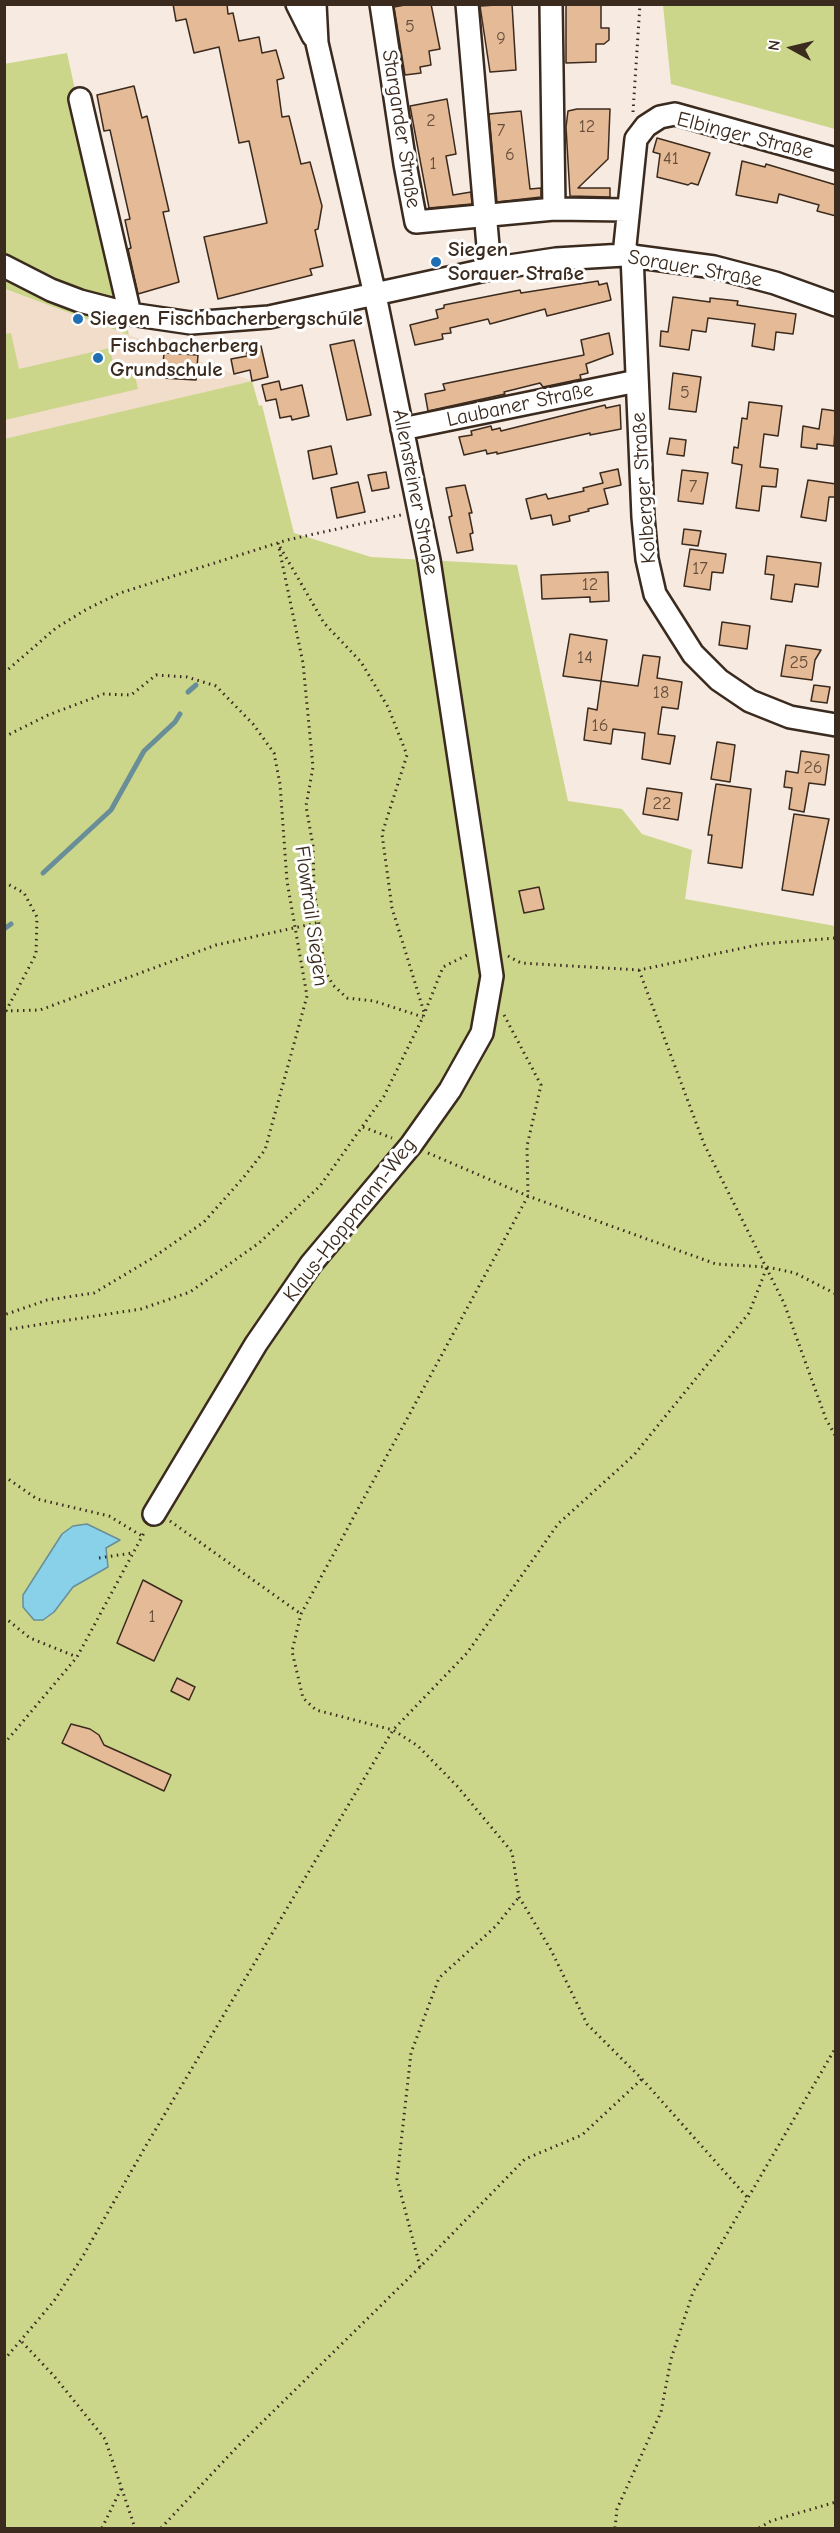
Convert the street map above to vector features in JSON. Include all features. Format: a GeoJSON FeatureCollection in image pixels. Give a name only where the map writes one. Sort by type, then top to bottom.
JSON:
{"type":"FeatureCollection","features":[{"type":"Feature","properties":{"kind":"street","name":"Allensteiner Straße"},"geometry":{"type":"LineString","coordinates":[[297,4],[317,43]]}},
{"type":"Feature","properties":{"kind":"street","name":"Allensteiner Straße"},"geometry":{"type":"LineString","coordinates":[[315,4],[317,43],[375,295],[420,511],[487,945]]}},
{"type":"Feature","properties":{"kind":"street","name":"Stargarder Straße"},"geometry":{"type":"LineString","coordinates":[[381,4],[416,222],[484,213],[554,208],[627,210]]}},
{"type":"Feature","properties":{"kind":"street"},"geometry":{"type":"LineString","coordinates":[[467,4],[490,269]]}},
{"type":"Feature","properties":{"kind":"street"},"geometry":{"type":"LineString","coordinates":[[551,4],[554,208]]}},
{"type":"Feature","properties":{"kind":"street"},"geometry":{"type":"LineString","coordinates":[[80,99],[130,314]]}},
{"type":"Feature","properties":{"kind":"street","name":"Elbinger Straße"},"geometry":{"type":"LineString","coordinates":[[628,255],[627,210],[636,138],[645,126],[660,117],[675,114],[836,159]]}},
{"type":"Feature","properties":{"kind":"street","name":"Sorauer Straße"},"geometry":{"type":"LineString","coordinates":[[4,266],[51,290],[130,314],[209,323],[269,317],[490,269],[556,259],[628,255],[714,267],[775,283],[836,305]]}},
{"type":"Feature","properties":{"kind":"street","name":"Kolberger Straße"},"geometry":{"type":"LineString","coordinates":[[628,255],[637,381],[643,518],[647,559],[655,594],[693,654],[719,680],[750,701],[790,717],[836,725]]}},
{"type":"Feature","properties":{"kind":"street","name":"Laubaner Straße"},"geometry":{"type":"LineString","coordinates":[[402,429],[637,381]]}},
{"type":"Feature","properties":{"kind":"street","name":"Klaus-Hoppmann-Weg"},"geometry":{"type":"LineString","coordinates":[[155,1512],[256,1344],[311,1264],[411,1145],[450,1090],[482,1033],[492,976],[487,945]]}},
{"type":"Feature","properties":{"kind":"path"},"geometry":{"type":"LineString","coordinates":[[640,4],[633,116],[645,126]]}},
{"type":"Feature","properties":{"kind":"path"},"geometry":{"type":"LineString","coordinates":[[4,673],[56,628],[120,593],[278,543],[420,511]]}},
{"type":"Feature","properties":{"kind":"path"},"geometry":{"type":"LineString","coordinates":[[278,543],[303,663],[313,767],[306,806],[325,971],[333,985],[346,998],[374,1001],[424,1015]]}},
{"type":"Feature","properties":{"kind":"path"},"geometry":{"type":"LineString","coordinates":[[278,543],[324,623],[361,662],[388,707],[407,755],[382,834],[392,908],[424,1015]]}},
{"type":"Feature","properties":{"kind":"path","name":"Flowtrail Siegen"},"geometry":{"type":"LineString","coordinates":[[4,737],[48,715],[104,694],[131,695],[156,675],[187,677],[216,686],[253,724],[274,753],[280,784],[287,881],[307,996],[265,1150],[243,1179],[204,1222],[151,1259],[94,1293],[47,1300],[4,1315]]}},
{"type":"Feature","properties":{"kind":"path"},"geometry":{"type":"LineString","coordinates":[[4,882],[24,893],[37,917],[36,954],[5,1012]]}},
{"type":"Feature","properties":{"kind":"path"},"geometry":{"type":"LineString","coordinates":[[5,1012],[40,1010],[216,945],[321,922]]}},
{"type":"Feature","properties":{"kind":"path"},"geometry":{"type":"LineString","coordinates":[[4,1330],[141,1309],[190,1292],[259,1244],[320,1186],[384,1096],[424,1015],[443,967],[487,945],[521,963],[639,970],[762,944],[836,938]]}},
{"type":"Feature","properties":{"kind":"path"},"geometry":{"type":"LineString","coordinates":[[639,970],[704,1144],[784,1303],[826,1419],[836,1437]]}},
{"type":"Feature","properties":{"kind":"path"},"geometry":{"type":"LineString","coordinates":[[502,1010],[541,1085],[527,1146],[528,1196],[301,1614],[292,1651],[303,1698],[316,1710],[393,1730],[418,1746],[457,1786],[512,1852],[519,1897],[551,1950],[587,2024],[642,2079],[747,2197]]}},
{"type":"Feature","properties":{"kind":"path"},"geometry":{"type":"LineString","coordinates":[[363,1127],[411,1145],[528,1196],[716,1264],[767,1267],[795,1273],[836,1294]]}},
{"type":"Feature","properties":{"kind":"path"},"geometry":{"type":"LineString","coordinates":[[4,2360],[22,2342],[54,2301],[83,2256],[393,1730],[467,1653],[558,1524],[634,1455],[749,1313],[767,1267]]}},
{"type":"Feature","properties":{"kind":"path"},"geometry":{"type":"LineString","coordinates":[[4,1476],[37,1499],[103,1514],[142,1536]]}},
{"type":"Feature","properties":{"kind":"path"},"geometry":{"type":"LineString","coordinates":[[4,1744],[77,1657],[155,1512],[301,1614]]}},
{"type":"Feature","properties":{"kind":"path"},"geometry":{"type":"LineString","coordinates":[[99,1558],[133,1553]]}},
{"type":"Feature","properties":{"kind":"path"},"geometry":{"type":"LineString","coordinates":[[4,1617],[30,1638],[77,1657]]}},
{"type":"Feature","properties":{"kind":"path"},"geometry":{"type":"LineString","coordinates":[[420,2267],[397,2179],[411,2053],[440,1978],[496,1926],[519,1897]]}},
{"type":"Feature","properties":{"kind":"path"},"geometry":{"type":"LineString","coordinates":[[615,2529],[617,2509],[661,2412],[671,2360],[693,2292],[836,2047]]}},
{"type":"Feature","properties":{"kind":"path"},"geometry":{"type":"LineString","coordinates":[[161,2529],[237,2447],[420,2267],[525,2159],[582,2135],[642,2079]]}},
{"type":"Feature","properties":{"kind":"path"},"geometry":{"type":"LineString","coordinates":[[22,2342],[54,2376],[105,2439],[135,2529]]}},
{"type":"Feature","properties":{"kind":"path"},"geometry":{"type":"LineString","coordinates":[[102,2529],[122,2486]]}},
{"type":"Feature","properties":{"kind":"path"},"geometry":{"type":"LineString","coordinates":[[759,2529],[771,2521],[836,2502]]}},
{"type":"Feature","properties":{"kind":"shaded area","name":"Fischbacherberg Grundschule"},"geometry":{"type":"Polygon","coordinates":[[[4,289],[129,335],[252,381],[5,439],[4,289]]]}},
{"type":"Feature","properties":{"kind":"green space"},"geometry":{"type":"Polygon","coordinates":[[[663,5],[835,5],[835,129],[671,84],[663,5]]]}},
{"type":"Feature","properties":{"kind":"green space"},"geometry":{"type":"Polygon","coordinates":[[[67,53],[129,335],[5,289],[4,64],[67,53]]]}},
{"type":"Feature","properties":{"kind":"green space"},"geometry":{"type":"Polygon","coordinates":[[[11,333],[19,369],[110,348],[116,376],[134,372],[138,389],[5,420],[5,334],[11,333]]]}},
{"type":"Feature","properties":{"kind":"green space"},"geometry":{"type":"Polygon","coordinates":[[[252,381],[259,406],[262,405],[294,533],[371,557],[517,565],[568,801],[622,809],[642,834],[692,850],[685,899],[835,926],[835,2528],[5,2528],[4,439],[252,381]]]}},
{"type":"Feature","properties":{"kind":"water"},"geometry":{"type":"Polygon","coordinates":[[[87,1524],[120,1540],[106,1548],[108,1567],[73,1587],[54,1612],[43,1620],[34,1620],[23,1607],[23,1595],[62,1534],[73,1526],[87,1524]]]}},
{"type":"Feature","properties":{"kind":"building"},"geometry":{"type":"Polygon","coordinates":[[[173,4],[227,4],[228,14],[233,13],[239,41],[259,37],[262,53],[276,50],[284,78],[277,80],[282,117],[289,116],[301,164],[310,162],[322,206],[318,229],[315,230],[323,266],[310,269],[312,275],[218,299],[204,237],[267,223],[249,141],[239,143],[219,47],[194,53],[186,19],[176,21],[173,4]]]}},
{"type":"Feature","properties":{"kind":"building"},"geometry":{"type":"Polygon","coordinates":[[[431,4],[440,49],[429,51],[431,65],[420,67],[421,73],[405,75],[394,7],[431,4]]]}},
{"type":"Feature","properties":{"kind":"building"},"geometry":{"type":"Polygon","coordinates":[[[512,4],[516,70],[490,72],[480,6],[512,4]]]}},
{"type":"Feature","properties":{"kind":"building"},"geometry":{"type":"Polygon","coordinates":[[[566,4],[601,4],[601,28],[609,28],[609,40],[604,44],[596,44],[596,62],[566,63],[566,4]]]}},
{"type":"Feature","properties":{"kind":"building"},"geometry":{"type":"Polygon","coordinates":[[[134,86],[142,118],[147,116],[169,211],[163,212],[179,282],[138,294],[128,249],[131,248],[125,220],[130,219],[110,130],[104,131],[97,95],[134,86]]]}},
{"type":"Feature","properties":{"kind":"building"},"geometry":{"type":"Polygon","coordinates":[[[447,99],[456,154],[446,156],[453,195],[471,192],[472,204],[429,208],[410,106],[447,99]]]}},
{"type":"Feature","properties":{"kind":"building"},"geometry":{"type":"Polygon","coordinates":[[[610,109],[608,159],[578,188],[610,188],[610,197],[570,196],[566,127],[568,111],[610,109]]]}},
{"type":"Feature","properties":{"kind":"building"},"geometry":{"type":"Polygon","coordinates":[[[521,111],[530,189],[541,188],[541,197],[497,202],[489,114],[521,111]]]}},
{"type":"Feature","properties":{"kind":"building"},"geometry":{"type":"Polygon","coordinates":[[[657,138],[710,153],[698,185],[691,183],[688,185],[657,177],[660,154],[653,152],[657,138]]]}},
{"type":"Feature","properties":{"kind":"building"},"geometry":{"type":"Polygon","coordinates":[[[742,161],[765,167],[766,164],[836,185],[836,216],[817,211],[819,205],[779,194],[777,203],[736,195],[742,161]]]}},
{"type":"Feature","properties":{"kind":"building"},"geometry":{"type":"Polygon","coordinates":[[[598,281],[599,285],[607,283],[611,300],[547,316],[545,309],[490,324],[488,319],[450,328],[451,333],[442,334],[443,339],[415,345],[410,325],[438,318],[436,310],[444,308],[444,305],[520,290],[521,293],[598,281]]]}},
{"type":"Feature","properties":{"kind":"building"},"geometry":{"type":"Polygon","coordinates":[[[673,297],[710,302],[710,298],[738,301],[737,305],[796,314],[793,334],[776,332],[774,350],[752,346],[755,324],[708,318],[706,332],[692,330],[689,350],[660,346],[661,331],[668,332],[673,297]]]}},
{"type":"Feature","properties":{"kind":"building"},"geometry":{"type":"Polygon","coordinates":[[[609,333],[613,354],[586,364],[588,373],[580,375],[581,379],[543,387],[540,383],[504,392],[505,394],[428,411],[425,394],[445,390],[443,384],[584,355],[581,340],[609,333]]]}},
{"type":"Feature","properties":{"kind":"building"},"geometry":{"type":"Polygon","coordinates":[[[354,340],[371,415],[347,420],[330,345],[354,340]]]}},
{"type":"Feature","properties":{"kind":"building"},"geometry":{"type":"Polygon","coordinates":[[[261,346],[268,377],[252,381],[250,370],[234,374],[231,359],[247,356],[245,349],[261,346]]]}},
{"type":"Feature","properties":{"kind":"building"},"geometry":{"type":"Polygon","coordinates":[[[164,353],[198,355],[196,380],[162,378],[164,353]]]}},
{"type":"Feature","properties":{"kind":"building"},"geometry":{"type":"Polygon","coordinates":[[[673,373],[701,377],[696,412],[669,409],[673,373]]]}},
{"type":"Feature","properties":{"kind":"building"},"geometry":{"type":"Polygon","coordinates":[[[279,381],[281,390],[302,385],[309,416],[292,420],[291,416],[280,418],[276,399],[266,401],[262,385],[279,381]]]}},
{"type":"Feature","properties":{"kind":"building"},"geometry":{"type":"Polygon","coordinates":[[[749,402],[782,406],[778,436],[764,434],[760,467],[778,469],[776,487],[762,486],[759,511],[736,508],[742,465],[732,463],[734,447],[738,448],[742,418],[747,419],[749,402]]]}},
{"type":"Feature","properties":{"kind":"building"},"geometry":{"type":"Polygon","coordinates":[[[605,405],[606,408],[620,405],[621,429],[590,435],[590,433],[497,454],[497,452],[487,454],[486,450],[464,455],[459,437],[472,435],[471,431],[491,426],[492,430],[500,428],[501,431],[605,405]]]}},
{"type":"Feature","properties":{"kind":"building"},"geometry":{"type":"Polygon","coordinates":[[[822,409],[836,411],[834,446],[817,444],[817,449],[801,447],[803,426],[819,429],[822,409]]]}},
{"type":"Feature","properties":{"kind":"building"},"geometry":{"type":"Polygon","coordinates":[[[670,438],[686,440],[684,456],[667,454],[670,438]]]}},
{"type":"Feature","properties":{"kind":"building"},"geometry":{"type":"Polygon","coordinates":[[[331,446],[337,474],[313,479],[308,451],[331,446]]]}},
{"type":"Feature","properties":{"kind":"building"},"geometry":{"type":"Polygon","coordinates":[[[618,469],[621,485],[604,489],[608,504],[569,516],[570,521],[553,525],[551,515],[531,519],[526,499],[546,494],[548,499],[584,491],[583,488],[603,483],[600,473],[618,469]]]}},
{"type":"Feature","properties":{"kind":"building"},"geometry":{"type":"Polygon","coordinates":[[[682,470],[708,473],[703,504],[678,501],[682,470]]]}},
{"type":"Feature","properties":{"kind":"building"},"geometry":{"type":"Polygon","coordinates":[[[386,472],[389,488],[372,491],[368,475],[386,472]]]}},
{"type":"Feature","properties":{"kind":"building"},"geometry":{"type":"Polygon","coordinates":[[[808,480],[836,484],[836,497],[829,497],[826,521],[801,517],[808,480]]]}},
{"type":"Feature","properties":{"kind":"building"},"geometry":{"type":"Polygon","coordinates":[[[358,482],[365,512],[337,518],[331,488],[358,482]]]}},
{"type":"Feature","properties":{"kind":"building"},"geometry":{"type":"Polygon","coordinates":[[[465,485],[472,513],[469,513],[473,533],[470,534],[473,550],[457,553],[449,517],[452,516],[446,488],[465,485]]]}},
{"type":"Feature","properties":{"kind":"building"},"geometry":{"type":"Polygon","coordinates":[[[684,529],[701,531],[698,546],[682,544],[684,529]]]}},
{"type":"Feature","properties":{"kind":"building"},"geometry":{"type":"Polygon","coordinates":[[[690,549],[726,554],[723,573],[712,572],[710,590],[684,586],[690,549]]]}},
{"type":"Feature","properties":{"kind":"building"},"geometry":{"type":"Polygon","coordinates":[[[767,556],[821,563],[818,587],[795,584],[792,602],[771,599],[774,575],[765,574],[767,556]]]}},
{"type":"Feature","properties":{"kind":"building"},"geometry":{"type":"Polygon","coordinates":[[[608,572],[609,601],[590,602],[590,597],[542,599],[541,575],[608,572]]]}},
{"type":"Feature","properties":{"kind":"building"},"geometry":{"type":"Polygon","coordinates":[[[722,622],[750,626],[747,649],[719,645],[722,622]]]}},
{"type":"Feature","properties":{"kind":"building"},"geometry":{"type":"Polygon","coordinates":[[[570,634],[607,640],[601,681],[563,676],[570,634]]]}},
{"type":"Feature","properties":{"kind":"building"},"geometry":{"type":"Polygon","coordinates":[[[786,645],[821,650],[815,660],[812,680],[781,676],[786,645]]]}},
{"type":"Feature","properties":{"kind":"building"},"geometry":{"type":"Polygon","coordinates":[[[643,655],[660,657],[657,678],[682,682],[678,709],[662,707],[658,734],[675,736],[670,764],[642,759],[645,733],[613,729],[611,744],[584,740],[588,708],[597,710],[601,681],[638,686],[643,655]]]}},
{"type":"Feature","properties":{"kind":"building"},"geometry":{"type":"Polygon","coordinates":[[[814,685],[830,687],[827,703],[811,701],[814,685]]]}},
{"type":"Feature","properties":{"kind":"building"},"geometry":{"type":"Polygon","coordinates":[[[717,742],[735,745],[730,782],[711,779],[717,742]]]}},
{"type":"Feature","properties":{"kind":"building"},"geometry":{"type":"Polygon","coordinates":[[[801,751],[829,755],[825,785],[809,783],[804,812],[789,809],[792,788],[784,787],[786,771],[798,773],[801,751]]]}},
{"type":"Feature","properties":{"kind":"building"},"geometry":{"type":"Polygon","coordinates":[[[716,784],[751,789],[742,868],[708,863],[712,835],[708,835],[716,784]]]}},
{"type":"Feature","properties":{"kind":"building"},"geometry":{"type":"Polygon","coordinates":[[[647,788],[682,793],[678,820],[643,814],[647,788]]]}},
{"type":"Feature","properties":{"kind":"building"},"geometry":{"type":"Polygon","coordinates":[[[794,814],[829,819],[813,895],[782,890],[794,814]]]}},
{"type":"Feature","properties":{"kind":"building"},"geometry":{"type":"Polygon","coordinates":[[[539,887],[544,909],[524,913],[519,891],[539,887]]]}},
{"type":"Feature","properties":{"kind":"building"},"geometry":{"type":"Polygon","coordinates":[[[143,1580],[182,1601],[154,1661],[117,1643],[143,1580]]]}},
{"type":"Feature","properties":{"kind":"building"},"geometry":{"type":"Polygon","coordinates":[[[177,1678],[195,1687],[189,1700],[171,1691],[177,1678]]]}},
{"type":"Feature","properties":{"kind":"building"},"geometry":{"type":"Polygon","coordinates":[[[71,1724],[90,1729],[99,1735],[104,1745],[171,1775],[164,1791],[62,1743],[71,1724]]]}},
{"type":"Feature","properties":{"kind":"waterway"},"geometry":{"type":"LineString","coordinates":[[188,692],[196,685]]}},
{"type":"Feature","properties":{"kind":"waterway"},"geometry":{"type":"LineString","coordinates":[[43,873],[111,810],[144,751],[175,722],[180,714]]}},
{"type":"Feature","properties":{"kind":"waterway"},"geometry":{"type":"LineString","coordinates":[[4,929],[11,924]]}},
{"type":"Feature","properties":{"kind":"place","name":"Siegen Sorauer Straße"},"geometry":{"type":"Point","coordinates":[436,262]}},
{"type":"Feature","properties":{"kind":"place","name":"Siegen Fischbacherbergschule"},"geometry":{"type":"Point","coordinates":[78,319]}},
{"type":"Feature","properties":{"kind":"place","name":"Fischbacherberg Grundschule"},"geometry":{"type":"Point","coordinates":[98,358]}}]}
